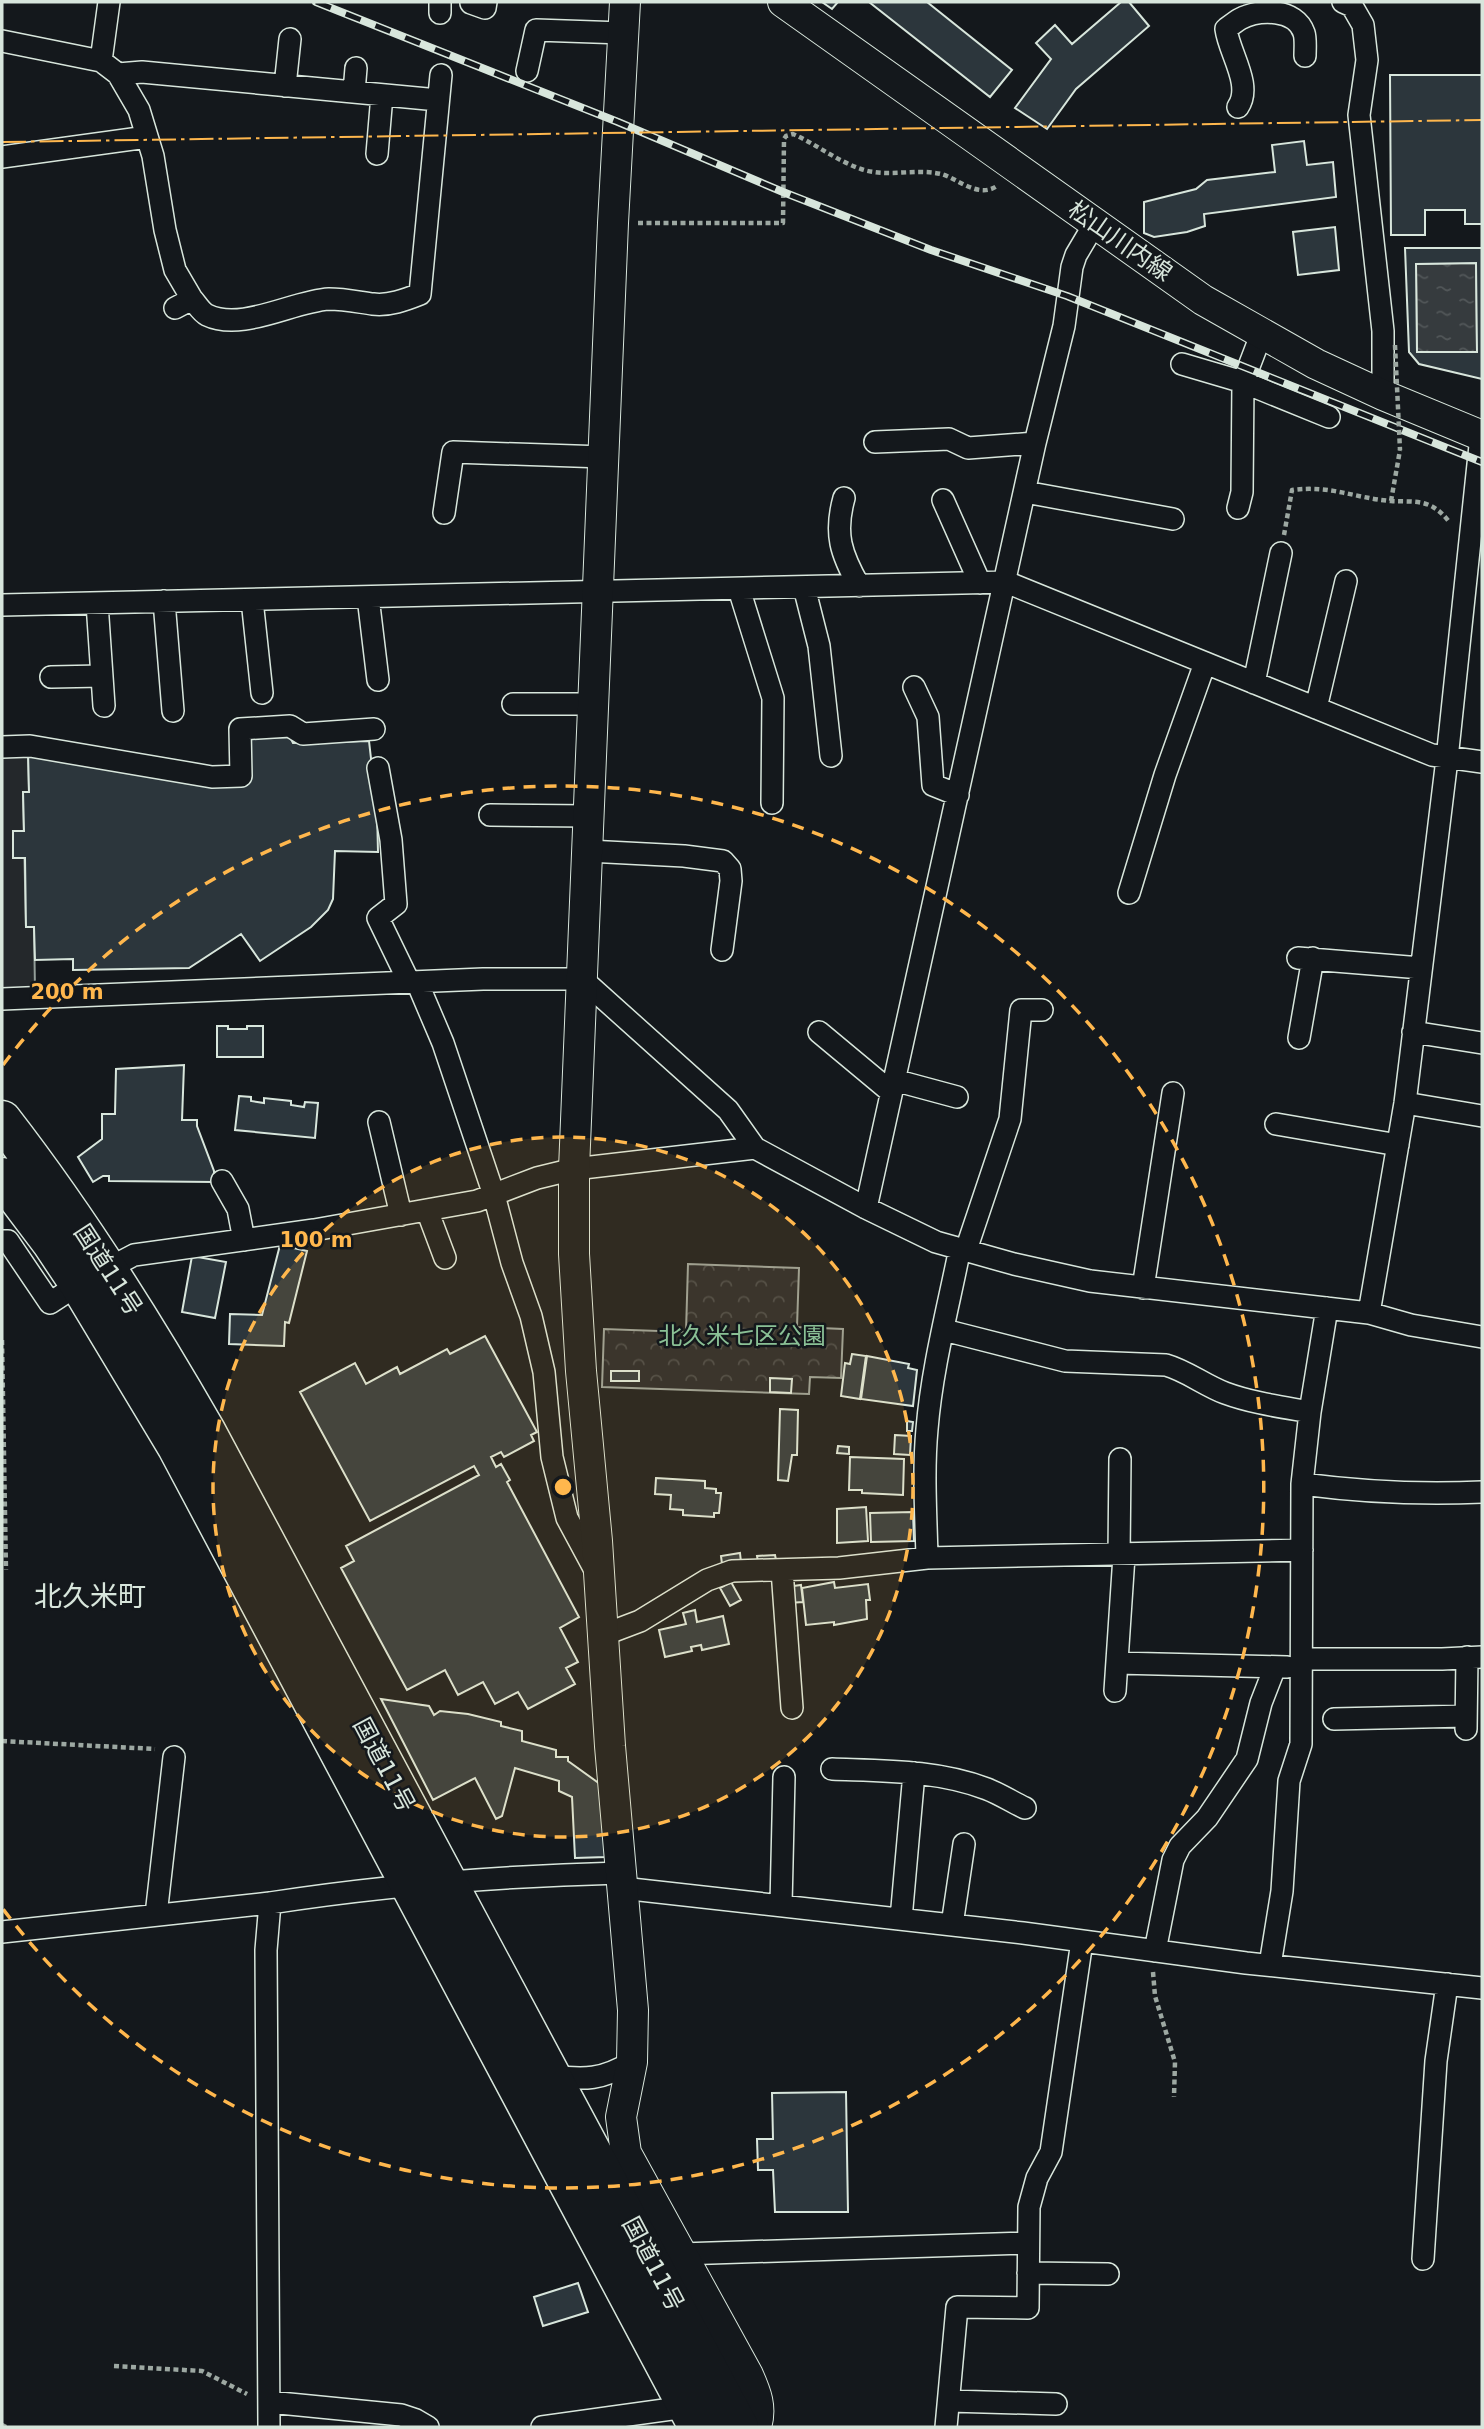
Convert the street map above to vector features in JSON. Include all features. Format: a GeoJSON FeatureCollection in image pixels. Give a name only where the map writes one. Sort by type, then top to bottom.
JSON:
{"type":"FeatureCollection","features":[{"type":"Feature","properties":{"kind":"highway","name":"国道11号"},"geometry":{"type":"LineString","coordinates":[[2,1120],[43,1172],[93,1276]]}},
{"type":"Feature","properties":{"kind":"highway","name":"国道11号"},"geometry":{"type":"LineString","coordinates":[[2,1177],[51,1242],[93,1276],[145,1326],[206,1431],[692,2417]]}},
{"type":"Feature","properties":{"kind":"highway","name":"国道11号"},"geometry":{"type":"LineString","coordinates":[[429,1884],[551,2076],[739,2427]]}},
{"type":"Feature","properties":{"kind":"street"},"geometry":{"type":"LineString","coordinates":[[101,61],[109,2]]}},
{"type":"Feature","properties":{"kind":"street"},"geometry":{"type":"LineString","coordinates":[[625,2],[613,223],[574,1169],[574,1254],[633,2010],[632,2062],[621,2117],[625,2153],[753,2386],[760,2414],[756,2427]]}},
{"type":"Feature","properties":{"kind":"street","name":"松山川内線"},"geometry":{"type":"LineString","coordinates":[[783,2],[1203,300],[1316,365],[1482,436]]}},
{"type":"Feature","properties":{"kind":"street"},"geometry":{"type":"LineString","coordinates":[[1343,2],[1352,6],[1363,25],[1367,60],[1359,115],[1383,331],[1383,395]]}},
{"type":"Feature","properties":{"kind":"street"},"geometry":{"type":"LineString","coordinates":[[1238,107],[1243,100],[1243,84],[1226,30],[1241,18],[1264,7],[1289,15],[1298,21],[1305,34],[1305,55]]}},
{"type":"Feature","properties":{"kind":"street"},"geometry":{"type":"LineString","coordinates":[[527,71],[536,30],[623,33]]}},
{"type":"Feature","properties":{"kind":"street"},"geometry":{"type":"LineString","coordinates":[[285,86],[290,39]]}},
{"type":"Feature","properties":{"kind":"street"},"geometry":{"type":"LineString","coordinates":[[2,41],[101,61],[118,74],[139,110],[147,137],[183,303],[206,314],[224,318],[259,318],[304,302],[329,299],[375,304],[399,302],[421,294],[441,75]]}},
{"type":"Feature","properties":{"kind":"street"},"geometry":{"type":"LineString","coordinates":[[354,92],[356,68]]}},
{"type":"Feature","properties":{"kind":"street"},"geometry":{"type":"LineString","coordinates":[[118,74],[142,72],[438,100]]}},
{"type":"Feature","properties":{"kind":"street"},"geometry":{"type":"LineString","coordinates":[[377,154],[382,95]]}},
{"type":"Feature","properties":{"kind":"street"},"geometry":{"type":"LineString","coordinates":[[2,157],[147,137]]}},
{"type":"Feature","properties":{"kind":"street"},"geometry":{"type":"LineString","coordinates":[[866,1208],[1035,443],[1064,326],[1072,267],[1095,223]]}},
{"type":"Feature","properties":{"kind":"street"},"geometry":{"type":"LineString","coordinates":[[1238,508],[1242,492],[1243,382],[1261,335]]}},
{"type":"Feature","properties":{"kind":"street"},"geometry":{"type":"LineString","coordinates":[[1181,365],[1243,382],[1329,417]]}},
{"type":"Feature","properties":{"kind":"street"},"geometry":{"type":"LineString","coordinates":[[1369,1313],[1405,1103],[1447,759],[1482,436]]}},
{"type":"Feature","properties":{"kind":"street"},"geometry":{"type":"LineString","coordinates":[[875,442],[949,439],[968,448],[1035,443]]}},
{"type":"Feature","properties":{"kind":"street"},"geometry":{"type":"LineString","coordinates":[[444,513],[453,452],[604,457]]}},
{"type":"Feature","properties":{"kind":"street"},"geometry":{"type":"LineString","coordinates":[[1025,492],[1173,519]]}},
{"type":"Feature","properties":{"kind":"street"},"geometry":{"type":"LineString","coordinates":[[844,498],[839,518],[840,541],[846,562],[859,586]]}},
{"type":"Feature","properties":{"kind":"street"},"geometry":{"type":"LineString","coordinates":[[943,500],[980,583]]}},
{"type":"Feature","properties":{"kind":"street"},"geometry":{"type":"LineString","coordinates":[[1254,683],[1281,553]]}},
{"type":"Feature","properties":{"kind":"street"},"geometry":{"type":"LineString","coordinates":[[1317,708],[1346,581]]}},
{"type":"Feature","properties":{"kind":"street"},"geometry":{"type":"LineString","coordinates":[[2,604],[1006,582],[1432,755],[1482,762]]}},
{"type":"Feature","properties":{"kind":"street"},"geometry":{"type":"LineString","coordinates":[[804,587],[820,646],[831,756]]}},
{"type":"Feature","properties":{"kind":"street"},"geometry":{"type":"LineString","coordinates":[[739,589],[774,698],[772,803]]}},
{"type":"Feature","properties":{"kind":"street"},"geometry":{"type":"LineString","coordinates":[[368,597],[378,680]]}},
{"type":"Feature","properties":{"kind":"street"},"geometry":{"type":"LineString","coordinates":[[252,600],[262,692]]}},
{"type":"Feature","properties":{"kind":"street"},"geometry":{"type":"LineString","coordinates":[[164,601],[173,711]]}},
{"type":"Feature","properties":{"kind":"street"},"geometry":{"type":"LineString","coordinates":[[97,603],[104,706]]}},
{"type":"Feature","properties":{"kind":"street"},"geometry":{"type":"LineString","coordinates":[[1129,893],[1165,775],[1205,663]]}},
{"type":"Feature","properties":{"kind":"street"},"geometry":{"type":"LineString","coordinates":[[51,677],[102,676]]}},
{"type":"Feature","properties":{"kind":"street"},"geometry":{"type":"LineString","coordinates":[[914,687],[929,717],[933,785],[958,796]]}},
{"type":"Feature","properties":{"kind":"street"},"geometry":{"type":"LineString","coordinates":[[513,704],[594,704]]}},
{"type":"Feature","properties":{"kind":"street"},"geometry":{"type":"LineString","coordinates":[[2,747],[30,746],[212,777],[242,776],[240,729],[290,726],[303,734],[374,729]]}},
{"type":"Feature","properties":{"kind":"street"},"geometry":{"type":"LineString","coordinates":[[378,768],[391,840],[396,904],[378,918],[443,1043],[494,1195],[512,1263],[531,1316],[544,1372],[552,1457],[567,1518],[599,1578]]}},
{"type":"Feature","properties":{"kind":"street"},"geometry":{"type":"LineString","coordinates":[[490,814],[589,816]]}},
{"type":"Feature","properties":{"kind":"street"},"geometry":{"type":"LineString","coordinates":[[587,851],[684,856],[723,861],[730,869],[731,881],[722,950]]}},
{"type":"Feature","properties":{"kind":"street"},"geometry":{"type":"LineString","coordinates":[[1299,1038],[1306,958],[1421,968]]}},
{"type":"Feature","properties":{"kind":"street"},"geometry":{"type":"LineString","coordinates":[[2,999],[413,982],[582,979],[728,1110],[755,1148],[936,1242],[1090,1281],[1369,1313],[1411,1325],[1482,1337]]}},
{"type":"Feature","properties":{"kind":"street"},"geometry":{"type":"LineString","coordinates":[[927,1558],[927,1428],[944,1330],[963,1249],[1020,1122],[1021,1010],[1042,1010]]}},
{"type":"Feature","properties":{"kind":"street"},"geometry":{"type":"LineString","coordinates":[[818,1032],[893,1086],[957,1097]]}},
{"type":"Feature","properties":{"kind":"street"},"geometry":{"type":"LineString","coordinates":[[1413,1032],[1482,1044]]}},
{"type":"Feature","properties":{"kind":"street"},"geometry":{"type":"LineString","coordinates":[[1143,1288],[1173,1093]]}},
{"type":"Feature","properties":{"kind":"street"},"geometry":{"type":"LineString","coordinates":[[1405,1103],[1482,1116]]}},
{"type":"Feature","properties":{"kind":"street"},"geometry":{"type":"LineString","coordinates":[[379,1122],[401,1215]]}},
{"type":"Feature","properties":{"kind":"street"},"geometry":{"type":"LineString","coordinates":[[1276,1124],[1398,1145]]}},
{"type":"Feature","properties":{"kind":"street"},"geometry":{"type":"LineString","coordinates":[[2,1241],[8,1241],[50,1303],[93,1276],[134,1255],[244,1240],[477,1201],[537,1178],[574,1169],[755,1148]]}},
{"type":"Feature","properties":{"kind":"street"},"geometry":{"type":"LineString","coordinates":[[222,1181],[237,1209],[244,1240]]}},
{"type":"Feature","properties":{"kind":"street"},"geometry":{"type":"LineString","coordinates":[[427,1210],[446,1258]]}},
{"type":"Feature","properties":{"kind":"street"},"geometry":{"type":"LineString","coordinates":[[1270,1965],[1282,1891],[1289,1782],[1301,1744],[1301,1484],[1328,1308]]}},
{"type":"Feature","properties":{"kind":"street"},"geometry":{"type":"LineString","coordinates":[[944,1330],[1065,1361],[1166,1365],[1179,1368],[1205,1385],[1228,1394],[1310,1412]]}},
{"type":"Feature","properties":{"kind":"street"},"geometry":{"type":"LineString","coordinates":[[1115,1691],[1122,1556],[1120,1459]]}},
{"type":"Feature","properties":{"kind":"street"},"geometry":{"type":"LineString","coordinates":[[1301,1484],[1370,1493],[1482,1492]]}},
{"type":"Feature","properties":{"kind":"street"},"geometry":{"type":"LineString","coordinates":[[603,1635],[640,1621],[707,1580],[732,1571],[839,1569],[927,1558],[1122,1556],[1302,1550]]}},
{"type":"Feature","properties":{"kind":"street"},"geometry":{"type":"LineString","coordinates":[[782,1570],[792,1708]]}},
{"type":"Feature","properties":{"kind":"street"},"geometry":{"type":"LineString","coordinates":[[1117,1663],[1275,1667],[1301,1663],[1475,1657],[1466,1723],[1334,1719]]}},
{"type":"Feature","properties":{"kind":"street"},"geometry":{"type":"LineString","coordinates":[[1155,1951],[1173,1860],[1180,1846],[1207,1818],[1247,1759],[1261,1703],[1275,1667]]}},
{"type":"Feature","properties":{"kind":"street"},"geometry":{"type":"LineString","coordinates":[[156,1915],[174,1757]]}},
{"type":"Feature","properties":{"kind":"street"},"geometry":{"type":"LineString","coordinates":[[832,1769],[914,1773],[986,1788],[1025,1808]]}},
{"type":"Feature","properties":{"kind":"street"},"geometry":{"type":"LineString","coordinates":[[901,1919],[914,1773]]}},
{"type":"Feature","properties":{"kind":"street"},"geometry":{"type":"LineString","coordinates":[[781,1905],[784,1777]]}},
{"type":"Feature","properties":{"kind":"street"},"geometry":{"type":"LineString","coordinates":[[952,1925],[964,1844]]}},
{"type":"Feature","properties":{"kind":"street"},"geometry":{"type":"LineString","coordinates":[[2,1932],[324,1895],[519,1876],[621,1880],[781,1905],[1482,1988]]}},
{"type":"Feature","properties":{"kind":"street"},"geometry":{"type":"LineString","coordinates":[[269,2427],[266,1950],[270,1903]]}},
{"type":"Feature","properties":{"kind":"street"},"geometry":{"type":"LineString","coordinates":[[947,2427],[957,2307],[1028,2308],[1029,2207],[1037,2178],[1051,2152],[1082,1941]]}},
{"type":"Feature","properties":{"kind":"street"},"geometry":{"type":"LineString","coordinates":[[1423,2259],[1436,2060],[1447,1984]]}},
{"type":"Feature","properties":{"kind":"street"},"geometry":{"type":"LineString","coordinates":[[551,2076],[575,2079],[611,2075],[632,2062]]}},
{"type":"Feature","properties":{"kind":"street"},"geometry":{"type":"LineString","coordinates":[[681,2254],[1028,2243]]}},
{"type":"Feature","properties":{"kind":"street"},"geometry":{"type":"LineString","coordinates":[[1028,2273],[1108,2274]]}},
{"type":"Feature","properties":{"kind":"street"},"geometry":{"type":"LineString","coordinates":[[950,2401],[1056,2404]]}},
{"type":"Feature","properties":{"kind":"street"},"geometry":{"type":"LineString","coordinates":[[269,2402],[401,2415],[428,2427]]}},
{"type":"Feature","properties":{"kind":"street"},"geometry":{"type":"LineString","coordinates":[[542,2427],[692,2417]]}},
{"type":"Feature","properties":{"kind":"path"},"geometry":{"type":"LineString","coordinates":[[613,223],[783,223],[784,139],[793,134],[860,169],[945,175],[959,185],[978,189],[992,189],[1015,167]]}},
{"type":"Feature","properties":{"kind":"path"},"geometry":{"type":"LineString","coordinates":[[1391,501],[1400,450],[1395,345]]}},
{"type":"Feature","properties":{"kind":"path"},"geometry":{"type":"LineString","coordinates":[[1281,553],[1292,490],[1327,488],[1391,501],[1426,504],[1441,512],[1457,531],[1471,536]]}},
{"type":"Feature","properties":{"kind":"path"},"geometry":{"type":"LineString","coordinates":[[2,1340],[6,1570]]}},
{"type":"Feature","properties":{"kind":"path"},"geometry":{"type":"LineString","coordinates":[[2,1741],[174,1750],[174,1757]]}},
{"type":"Feature","properties":{"kind":"path"},"geometry":{"type":"LineString","coordinates":[[1155,1951],[1152,1981],[1175,2062],[1174,2097]]}},
{"type":"Feature","properties":{"kind":"path"},"geometry":{"type":"LineString","coordinates":[[114,2366],[202,2371],[255,2399],[269,2402]]}},
{"type":"Feature","properties":{"kind":"green space","name":"北久米七区公園"},"geometry":{"type":"Polygon","coordinates":[[[688,1264],[799,1268],[797,1327],[843,1329],[841,1378],[810,1377],[809,1394],[602,1387],[604,1329],[686,1332],[688,1264]]]}},
{"type":"Feature","properties":{"kind":"shaded area"},"geometry":{"type":"Polygon","coordinates":[[[28,752],[29,792],[23,792],[26,927],[34,927],[35,990],[2,991],[2,753],[28,752]]]}},
{"type":"Feature","properties":{"kind":"water"},"geometry":{"type":"Polygon","coordinates":[[[1476,263],[1477,352],[1417,352],[1416,264],[1476,263]]]}},
{"type":"Feature","properties":{"kind":"building"},"geometry":{"type":"Polygon","coordinates":[[[822,2],[838,2],[832,9],[822,2]]]}},
{"type":"Feature","properties":{"kind":"building"},"geometry":{"type":"Polygon","coordinates":[[[869,2],[927,2],[1012,70],[990,97],[869,2]]]}},
{"type":"Feature","properties":{"kind":"building"},"geometry":{"type":"Polygon","coordinates":[[[1121,2],[1129,2],[1149,26],[1076,89],[1047,129],[1015,108],[1051,59],[1036,43],[1055,25],[1072,44],[1121,2]]]}},
{"type":"Feature","properties":{"kind":"building"},"geometry":{"type":"Polygon","coordinates":[[[1390,75],[1482,75],[1482,224],[1465,224],[1465,210],[1425,210],[1425,235],[1391,235],[1390,75]]]}},
{"type":"Feature","properties":{"kind":"building"},"geometry":{"type":"Polygon","coordinates":[[[1304,141],[1307,165],[1333,162],[1336,197],[1204,214],[1205,226],[1187,232],[1154,237],[1144,233],[1144,202],[1196,189],[1207,180],[1275,172],[1272,145],[1304,141]]]}},
{"type":"Feature","properties":{"kind":"building"},"geometry":{"type":"Polygon","coordinates":[[[1335,227],[1339,270],[1298,275],[1293,232],[1335,227]]]}},
{"type":"Feature","properties":{"kind":"building"},"geometry":{"type":"Polygon","coordinates":[[[1405,248],[1482,248],[1482,379],[1419,364],[1409,352],[1405,248]],[[1476,263],[1416,264],[1417,352],[1477,352],[1476,263]]]}},
{"type":"Feature","properties":{"kind":"building"},"geometry":{"type":"Polygon","coordinates":[[[290,737],[293,743],[369,741],[377,811],[378,852],[335,851],[333,899],[328,910],[311,927],[260,961],[241,934],[189,968],[73,970],[73,959],[35,960],[34,927],[26,927],[25,858],[13,858],[13,831],[24,831],[23,792],[29,792],[28,752],[217,786],[247,785],[246,738],[290,737]]]}},
{"type":"Feature","properties":{"kind":"building"},"geometry":{"type":"Polygon","coordinates":[[[217,1026],[247,1029],[247,1026],[263,1026],[263,1057],[217,1057],[217,1026]]]}},
{"type":"Feature","properties":{"kind":"building"},"geometry":{"type":"Polygon","coordinates":[[[184,1065],[182,1120],[197,1120],[214,1171],[214,1182],[109,1181],[109,1176],[103,1176],[93,1182],[78,1157],[102,1139],[102,1114],[115,1114],[116,1069],[184,1065]]]}},
{"type":"Feature","properties":{"kind":"building"},"geometry":{"type":"Polygon","coordinates":[[[239,1096],[251,1097],[251,1101],[264,1103],[264,1098],[291,1101],[291,1105],[304,1107],[305,1102],[318,1103],[315,1138],[235,1130],[239,1096]]]}},
{"type":"Feature","properties":{"kind":"building"},"geometry":{"type":"Polygon","coordinates":[[[280,1245],[307,1251],[289,1323],[285,1322],[284,1346],[229,1344],[230,1314],[262,1315],[280,1245]]]}},
{"type":"Feature","properties":{"kind":"building"},"geometry":{"type":"Polygon","coordinates":[[[192,1256],[226,1262],[215,1318],[182,1312],[192,1256]]]}},
{"type":"Feature","properties":{"kind":"building"},"geometry":{"type":"Polygon","coordinates":[[[485,1336],[537,1432],[531,1435],[534,1441],[504,1457],[501,1452],[491,1457],[496,1467],[501,1464],[510,1480],[507,1482],[579,1617],[560,1628],[578,1662],[566,1668],[575,1684],[528,1709],[518,1692],[495,1704],[483,1682],[458,1695],[445,1670],[407,1690],[341,1568],[354,1561],[346,1546],[479,1475],[474,1466],[370,1521],[300,1392],[355,1363],[366,1384],[397,1367],[400,1374],[447,1349],[450,1354],[485,1336]]]}},
{"type":"Feature","properties":{"kind":"building"},"geometry":{"type":"Polygon","coordinates":[[[852,1354],[866,1356],[860,1399],[841,1396],[845,1363],[850,1364],[852,1354]]]}},
{"type":"Feature","properties":{"kind":"building"},"geometry":{"type":"Polygon","coordinates":[[[867,1356],[909,1364],[908,1368],[917,1370],[913,1406],[861,1399],[867,1356]]]}},
{"type":"Feature","properties":{"kind":"building"},"geometry":{"type":"Polygon","coordinates":[[[611,1371],[639,1371],[639,1381],[611,1381],[611,1371]]]}},
{"type":"Feature","properties":{"kind":"building"},"geometry":{"type":"Polygon","coordinates":[[[770,1378],[792,1379],[791,1393],[770,1392],[770,1378]]]}},
{"type":"Feature","properties":{"kind":"building"},"geometry":{"type":"Polygon","coordinates":[[[780,1409],[798,1410],[797,1455],[792,1455],[788,1481],[778,1480],[780,1409]]]}},
{"type":"Feature","properties":{"kind":"building"},"geometry":{"type":"Polygon","coordinates":[[[907,1421],[913,1422],[912,1431],[907,1431],[907,1421]]]}},
{"type":"Feature","properties":{"kind":"building"},"geometry":{"type":"Polygon","coordinates":[[[895,1435],[911,1436],[910,1455],[894,1454],[895,1435]]]}},
{"type":"Feature","properties":{"kind":"building"},"geometry":{"type":"Polygon","coordinates":[[[838,1446],[849,1447],[849,1454],[837,1453],[838,1446]]]}},
{"type":"Feature","properties":{"kind":"building"},"geometry":{"type":"Polygon","coordinates":[[[850,1457],[904,1459],[903,1495],[849,1490],[850,1457]]]}},
{"type":"Feature","properties":{"kind":"building"},"geometry":{"type":"Polygon","coordinates":[[[656,1478],[705,1481],[705,1488],[716,1489],[716,1493],[721,1493],[719,1513],[714,1513],[714,1517],[683,1515],[683,1510],[670,1509],[671,1495],[655,1494],[656,1478]]]}},
{"type":"Feature","properties":{"kind":"building"},"geometry":{"type":"Polygon","coordinates":[[[866,1507],[868,1541],[837,1543],[837,1509],[866,1507]]]}},
{"type":"Feature","properties":{"kind":"building"},"geometry":{"type":"Polygon","coordinates":[[[913,1512],[914,1541],[871,1542],[870,1513],[913,1512]]]}},
{"type":"Feature","properties":{"kind":"building"},"geometry":{"type":"Polygon","coordinates":[[[740,1553],[741,1562],[722,1564],[721,1556],[740,1553]]]}},
{"type":"Feature","properties":{"kind":"building"},"geometry":{"type":"Polygon","coordinates":[[[775,1555],[776,1560],[758,1562],[757,1556],[775,1555]]]}},
{"type":"Feature","properties":{"kind":"building"},"geometry":{"type":"Polygon","coordinates":[[[731,1582],[741,1600],[730,1606],[720,1588],[731,1582]]]}},
{"type":"Feature","properties":{"kind":"building"},"geometry":{"type":"Polygon","coordinates":[[[834,1582],[835,1588],[868,1584],[870,1600],[866,1600],[867,1619],[834,1625],[834,1622],[806,1625],[802,1588],[834,1582]]]}},
{"type":"Feature","properties":{"kind":"building"},"geometry":{"type":"Polygon","coordinates":[[[801,1585],[803,1602],[788,1603],[786,1587],[801,1585]]]}},
{"type":"Feature","properties":{"kind":"building"},"geometry":{"type":"Polygon","coordinates":[[[695,1610],[697,1622],[723,1616],[729,1644],[702,1650],[701,1645],[691,1647],[692,1651],[665,1657],[659,1630],[686,1624],[683,1613],[695,1610]]]}},
{"type":"Feature","properties":{"kind":"building"},"geometry":{"type":"Polygon","coordinates":[[[381,1699],[429,1706],[434,1715],[440,1711],[501,1722],[501,1726],[522,1731],[522,1741],[556,1750],[556,1757],[568,1757],[568,1761],[600,1784],[606,1857],[575,1858],[572,1797],[559,1791],[559,1781],[515,1768],[502,1816],[496,1819],[475,1778],[433,1800],[381,1699]]]}},
{"type":"Feature","properties":{"kind":"building"},"geometry":{"type":"Polygon","coordinates":[[[846,2092],[848,2212],[775,2212],[773,2170],[758,2170],[757,2139],[773,2139],[772,2093],[846,2092]]]}},
{"type":"Feature","properties":{"kind":"building"},"geometry":{"type":"Polygon","coordinates":[[[578,2283],[588,2312],[543,2326],[534,2297],[578,2283]]]}},
{"type":"Feature","properties":{"kind":"railway"},"geometry":{"type":"LineString","coordinates":[[316,2],[618,122],[783,192],[931,250],[1067,296],[1482,462]]}},
{"type":"Feature","properties":{"kind":"power"},"geometry":{"type":"LineString","coordinates":[[2,142],[1482,120]]}},
{"type":"Feature","properties":{"kind":"district","name":"北久米町"},"geometry":{"type":"Point","coordinates":[90,1596]}}]}
